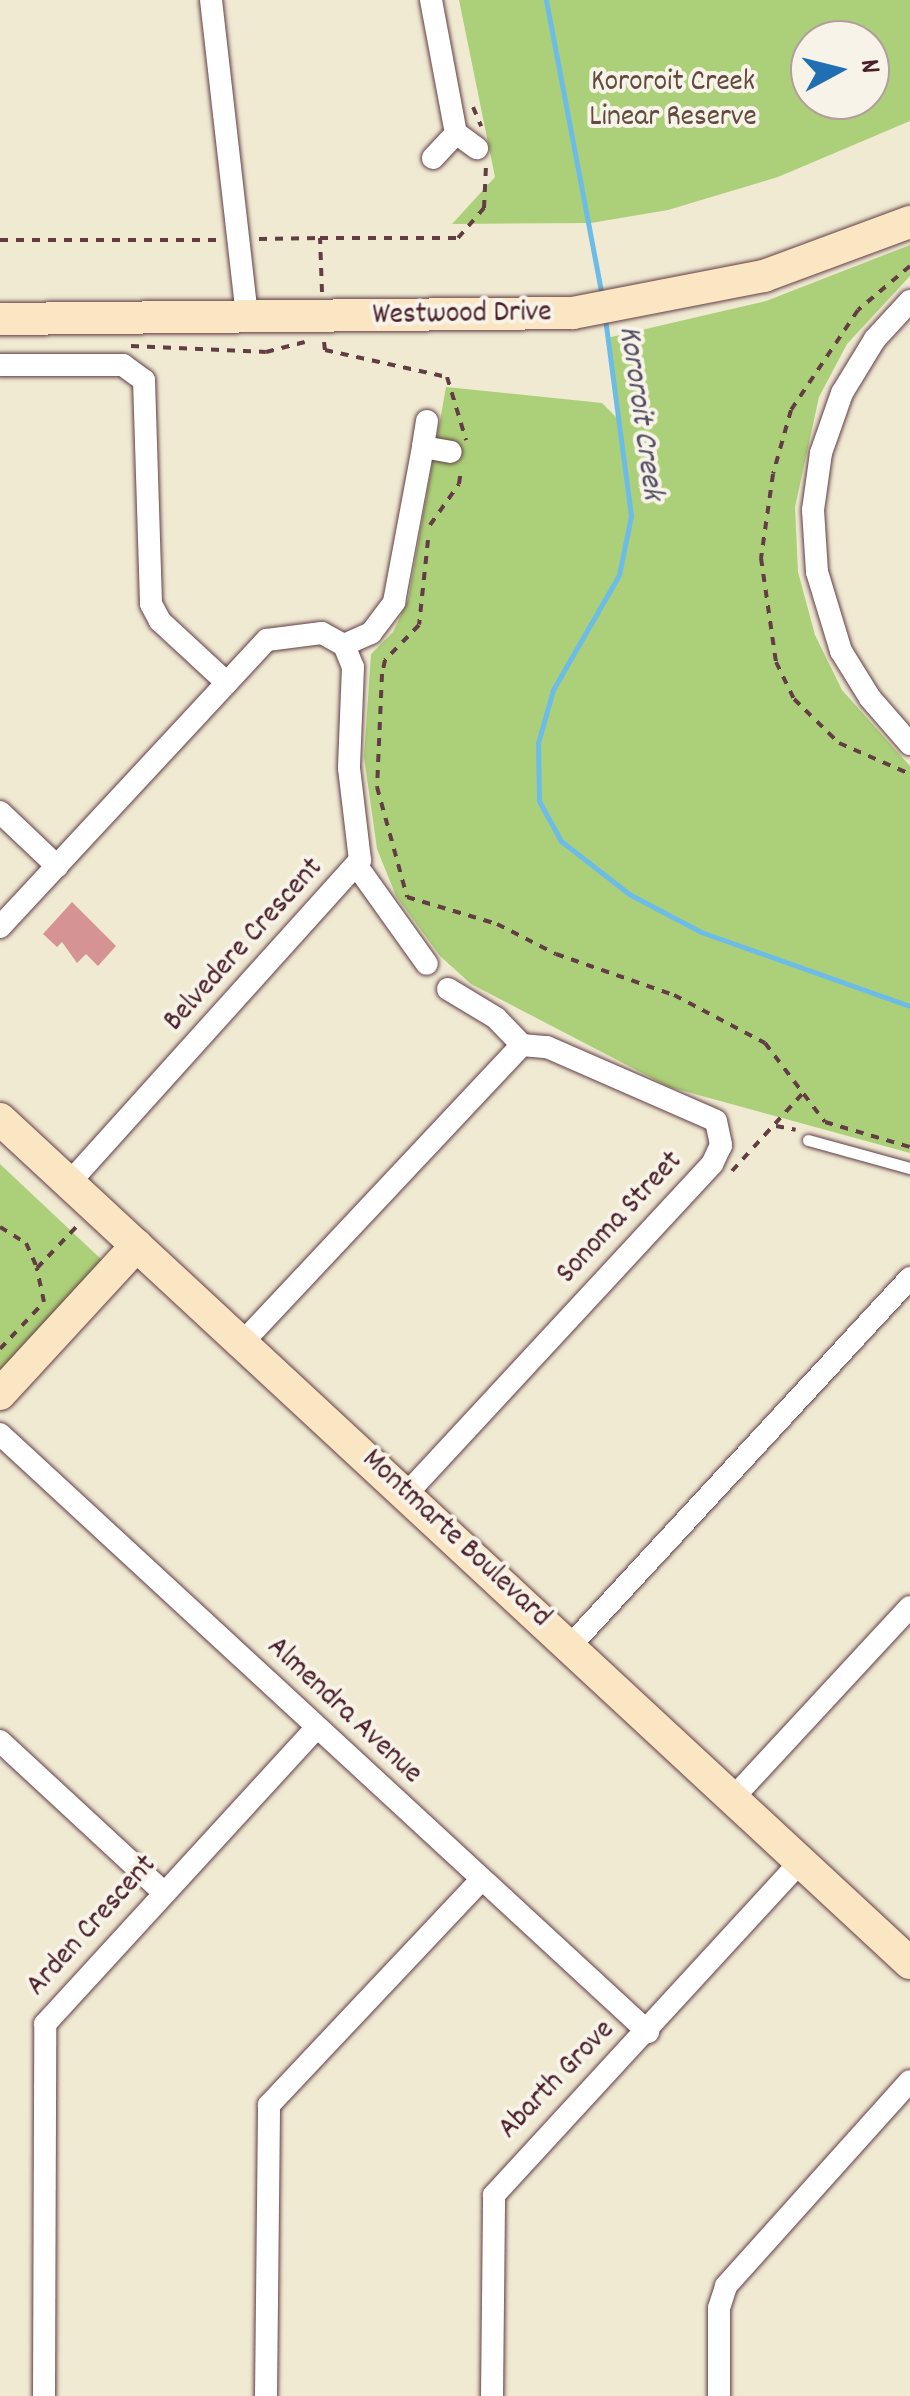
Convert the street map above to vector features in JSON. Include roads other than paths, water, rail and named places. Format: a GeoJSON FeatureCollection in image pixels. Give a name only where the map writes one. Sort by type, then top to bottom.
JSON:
{"type":"FeatureCollection","features":[{"type":"Feature","properties":{"kind":"street"},"geometry":{"type":"LineString","coordinates":[[211,0],[247,318]]}},
{"type":"Feature","properties":{"kind":"street"},"geometry":{"type":"LineString","coordinates":[[431,0],[456,133]]}},
{"type":"Feature","properties":{"kind":"street"},"geometry":{"type":"LineString","coordinates":[[456,133],[483,146]]}},
{"type":"Feature","properties":{"kind":"street"},"geometry":{"type":"LineString","coordinates":[[433,158],[456,133]]}},
{"type":"Feature","properties":{"kind":"street","name":"Westwood Drive"},"geometry":{"type":"LineString","coordinates":[[0,319],[520,318],[716,288],[910,222]]}},
{"type":"Feature","properties":{"kind":"street"},"geometry":{"type":"LineString","coordinates":[[910,301],[874,339],[842,393],[821,453],[813,510],[817,572],[841,651],[870,698],[910,744]]}},
{"type":"Feature","properties":{"kind":"street"},"geometry":{"type":"LineString","coordinates":[[0,365],[122,365],[144,380],[151,604],[160,621],[227,683]]}},
{"type":"Feature","properties":{"kind":"street"},"geometry":{"type":"LineString","coordinates":[[0,927],[227,683],[276,636],[322,633],[344,645],[372,634],[394,602],[427,420]]}},
{"type":"Feature","properties":{"kind":"street"},"geometry":{"type":"LineString","coordinates":[[423,447],[459,456]]}},
{"type":"Feature","properties":{"kind":"street","name":"Belvedere Crescent"},"geometry":{"type":"LineString","coordinates":[[69,1183],[357,866],[361,856],[348,768],[353,666],[344,645]]}},
{"type":"Feature","properties":{"kind":"street"},"geometry":{"type":"LineString","coordinates":[[0,812],[57,866]]}},
{"type":"Feature","properties":{"kind":"street"},"geometry":{"type":"LineString","coordinates":[[357,866],[427,964]]}},
{"type":"Feature","properties":{"kind":"street"},"geometry":{"type":"LineString","coordinates":[[242,1343],[522,1045],[496,1018],[448,990]]}},
{"type":"Feature","properties":{"kind":"street","name":"Sonoma Street"},"geometry":{"type":"LineString","coordinates":[[406,1494],[698,1180],[720,1145],[720,1127],[708,1115],[657,1099],[547,1047],[522,1045]]}},
{"type":"Feature","properties":{"kind":"street","name":"Montmarte Boulevard"},"geometry":{"type":"LineString","coordinates":[[0,1119],[801,1861],[905,1949]]}},
{"type":"Feature","properties":{"kind":"street"},"geometry":{"type":"LineString","coordinates":[[0,1394],[137,1245]]}},
{"type":"Feature","properties":{"kind":"street"},"geometry":{"type":"LineString","coordinates":[[570,1646],[910,1278]]}},
{"type":"Feature","properties":{"kind":"street","name":"Almendra Avenue"},"geometry":{"type":"LineString","coordinates":[[0,1434],[648,2032]]}},
{"type":"Feature","properties":{"kind":"street"},"geometry":{"type":"LineString","coordinates":[[733,1798],[910,1608]]}},
{"type":"Feature","properties":{"kind":"street","name":"Arden Crescent"},"geometry":{"type":"LineString","coordinates":[[44,2396],[42,2034],[50,2016],[316,1728]]}},
{"type":"Feature","properties":{"kind":"street"},"geometry":{"type":"LineString","coordinates":[[0,1740],[164,1893]]}},
{"type":"Feature","properties":{"kind":"street","name":"Abarth Grove"},"geometry":{"type":"LineString","coordinates":[[492,2396],[494,2195],[648,2032],[801,1861]]}},
{"type":"Feature","properties":{"kind":"street"},"geometry":{"type":"LineString","coordinates":[[266,2396],[269,2105],[481,1880]]}},
{"type":"Feature","properties":{"kind":"street"},"geometry":{"type":"LineString","coordinates":[[719,2396],[719,2308],[726,2286],[910,2081]]}},
{"type":"Feature","properties":{"kind":"lane"},"geometry":{"type":"LineString","coordinates":[[808,1140],[910,1168]]}},
{"type":"Feature","properties":{"kind":"waterway","name":"Kororoit Creek"},"geometry":{"type":"LineString","coordinates":[[546,0],[602,297]]}},
{"type":"Feature","properties":{"kind":"waterway","name":"Kororoit Creek"},"geometry":{"type":"LineString","coordinates":[[605,318],[631,516],[619,575],[553,690],[538,743],[539,801],[561,841],[629,894],[701,932],[910,1006]]}},
{"type":"Feature","properties":{"kind":"park label","name":"Kororoit Creek Linear Reserve"},"geometry":{"type":"Point","coordinates":[673,101]}}]}
